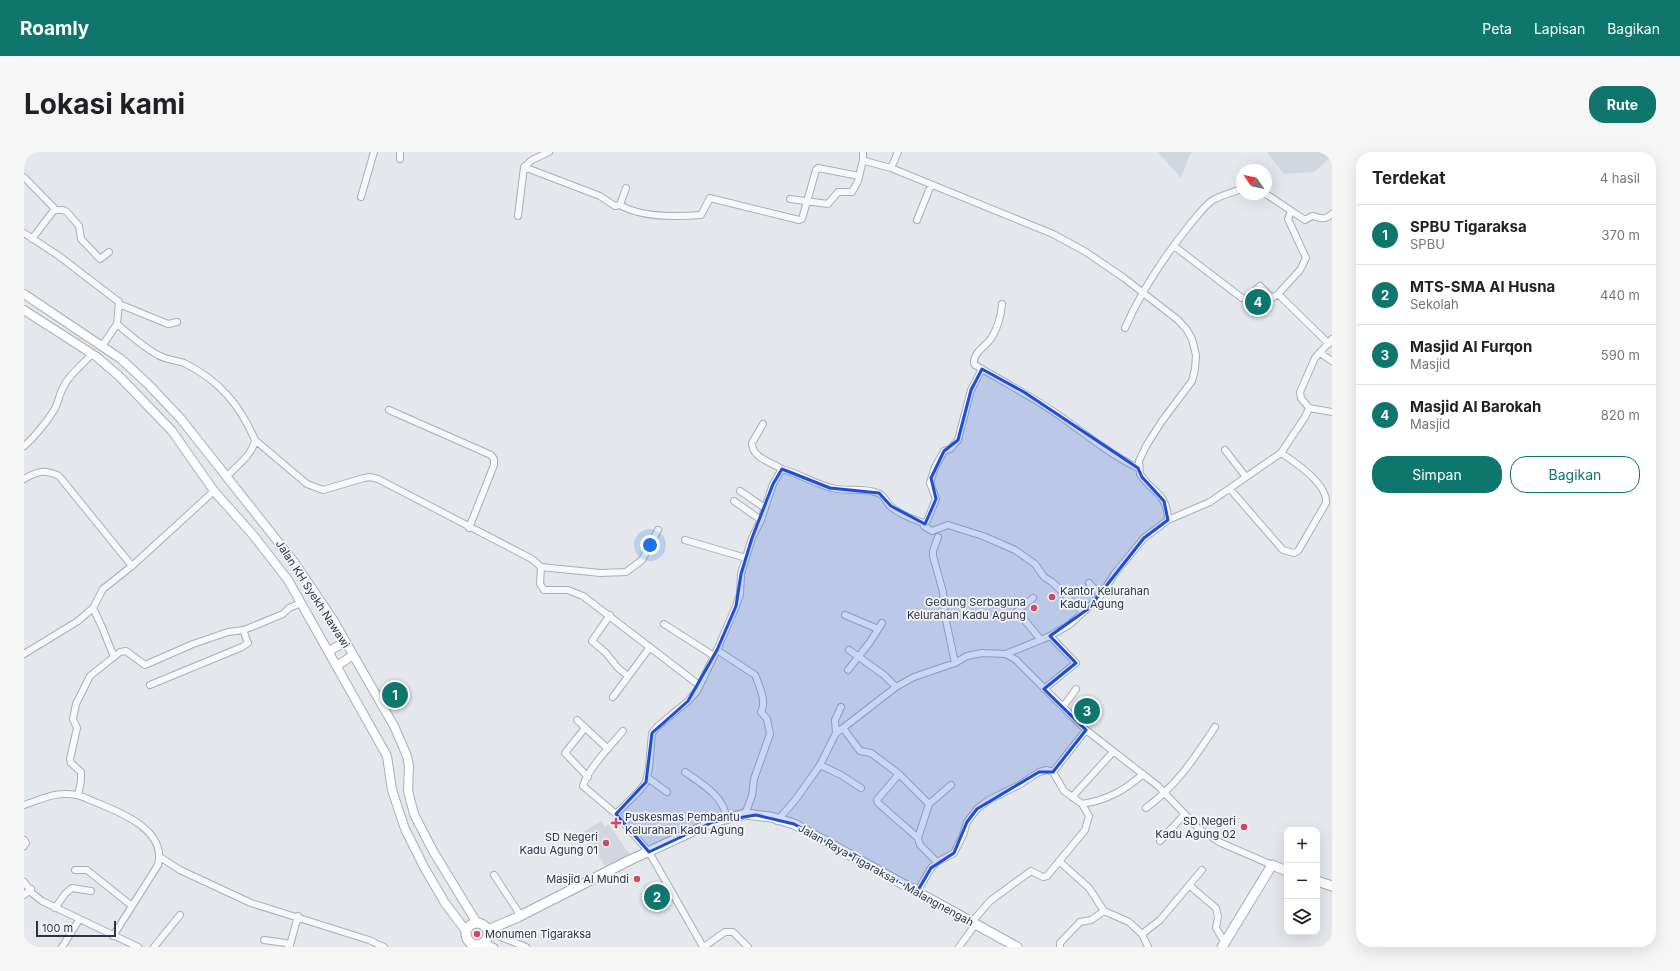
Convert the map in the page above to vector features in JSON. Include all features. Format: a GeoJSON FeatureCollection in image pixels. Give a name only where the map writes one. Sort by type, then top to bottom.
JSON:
{"type":"FeatureCollection","features":[{"type":"Feature","properties":{"kind":"main road","name":"Jalan KH Syekh Nawawi"},"geometry":{"type":"LineString","coordinates":[[24,294],[121,359],[148,384],[181,419],[294,562],[353,655],[393,725],[403,747],[409,766],[408,791],[414,814],[433,851],[477,923]]}},
{"type":"Feature","properties":{"kind":"main road","name":"Jalan KH Syekh Nawawi"},"geometry":{"type":"LineString","coordinates":[[24,310],[92,354],[120,377],[172,431],[214,491],[253,535],[288,580],[387,756],[392,790],[405,829],[424,867],[469,940]]}},
{"type":"Feature","properties":{"kind":"main road"},"geometry":{"type":"LineString","coordinates":[[329,652],[345,642]]}},
{"type":"Feature","properties":{"kind":"main road"},"geometry":{"type":"LineString","coordinates":[[337,666],[353,655]]}},
{"type":"Feature","properties":{"kind":"main road","name":"Jalan Raya Tigaraksa - Malangnengah"},"geometry":{"type":"LineString","coordinates":[[488,931],[650,852],[726,818],[745,814],[771,818],[777,821],[794,824],[1017,947]]}},
{"type":"Feature","properties":{"kind":"main road"},"geometry":{"type":"LineString","coordinates":[[1224,945],[1272,865],[1284,870]]}},
{"type":"Feature","properties":{"kind":"main road"},"geometry":{"type":"LineString","coordinates":[[1320,882],[1332,886]]}},
{"type":"Feature","properties":{"kind":"main road"},"geometry":{"type":"LineString","coordinates":[[460,947],[469,940],[470,926],[477,923],[482,924],[488,931],[488,938],[485,943],[481,945],[469,940]]}},
{"type":"Feature","properties":{"kind":"street"},"geometry":{"type":"LineString","coordinates":[[361,197],[374,152]]}},
{"type":"Feature","properties":{"kind":"street"},"geometry":{"type":"LineString","coordinates":[[400,152],[400,159]]}},
{"type":"Feature","properties":{"kind":"street"},"geometry":{"type":"LineString","coordinates":[[518,216],[524,167],[532,160],[549,152]]}},
{"type":"Feature","properties":{"kind":"street"},"geometry":{"type":"LineString","coordinates":[[790,199],[828,204],[838,192],[852,192],[859,176],[863,160],[863,152]]}},
{"type":"Feature","properties":{"kind":"street"},"geometry":{"type":"LineString","coordinates":[[891,168],[898,152]]}},
{"type":"Feature","properties":{"kind":"street"},"geometry":{"type":"LineString","coordinates":[[863,160],[891,168],[1053,234],[1086,252],[1143,292],[1178,320],[1187,330],[1195,348],[1196,362],[1192,381],[1162,421],[1146,446],[1139,460],[1138,468],[1142,477],[1158,492],[1164,501],[1168,509],[1168,520]]}},
{"type":"Feature","properties":{"kind":"street"},"geometry":{"type":"LineString","coordinates":[[524,167],[595,194],[615,206],[620,205],[626,209],[645,213],[688,216],[701,215],[710,198],[799,220],[802,219],[816,170],[818,168],[859,176]]}},
{"type":"Feature","properties":{"kind":"street"},"geometry":{"type":"LineString","coordinates":[[24,177],[54,210],[63,210],[67,212],[79,226],[81,239],[100,259],[109,252]]}},
{"type":"Feature","properties":{"kind":"street"},"geometry":{"type":"LineString","coordinates":[[917,220],[931,185]]}},
{"type":"Feature","properties":{"kind":"street"},"geometry":{"type":"LineString","coordinates":[[620,205],[626,188]]}},
{"type":"Feature","properties":{"kind":"street"},"geometry":{"type":"LineString","coordinates":[[1125,328],[1143,292],[1174,246],[1206,205],[1214,199],[1236,191]]}},
{"type":"Feature","properties":{"kind":"street"},"geometry":{"type":"LineString","coordinates":[[1272,198],[1305,220],[1312,216],[1325,219],[1332,214]]}},
{"type":"Feature","properties":{"kind":"street"},"geometry":{"type":"LineString","coordinates":[[32,239],[54,210]]}},
{"type":"Feature","properties":{"kind":"street"},"geometry":{"type":"LineString","coordinates":[[1174,246],[1242,298],[1247,298],[1260,286],[1272,298],[1278,294],[1305,264],[1306,258],[1288,218],[1291,211]]}},
{"type":"Feature","properties":{"kind":"street"},"geometry":{"type":"LineString","coordinates":[[24,233],[59,256],[115,298],[119,304],[168,324],[177,322]]}},
{"type":"Feature","properties":{"kind":"street"},"geometry":{"type":"LineString","coordinates":[[1278,294],[1330,341],[1315,358],[1300,392],[1301,398],[1309,408],[1332,412]]}},
{"type":"Feature","properties":{"kind":"street"},"geometry":{"type":"LineString","coordinates":[[102,346],[116,324],[119,304]]}},
{"type":"Feature","properties":{"kind":"street"},"geometry":{"type":"LineString","coordinates":[[1002,304],[1001,316],[995,332],[988,343],[978,352],[974,359],[975,365],[1024,392],[1086,436],[1138,468]]}},
{"type":"Feature","properties":{"kind":"street"},"geometry":{"type":"LineString","coordinates":[[116,324],[148,350],[164,358],[183,363],[201,372],[225,390],[246,419],[255,440],[307,484],[317,489],[331,488],[370,477],[391,485],[469,528],[532,559],[541,567],[600,572],[626,572],[642,560],[658,530]]}},
{"type":"Feature","properties":{"kind":"street"},"geometry":{"type":"LineString","coordinates":[[1320,353],[1332,361]]}},
{"type":"Feature","properties":{"kind":"street"},"geometry":{"type":"LineString","coordinates":[[24,446],[34,438],[52,414],[55,409],[58,396],[66,382],[92,354]]}},
{"type":"Feature","properties":{"kind":"street"},"geometry":{"type":"LineString","coordinates":[[923,523],[927,521],[932,513],[936,499],[930,483],[933,473],[944,451],[950,449],[958,440],[971,390],[982,369]]}},
{"type":"Feature","properties":{"kind":"street"},"geometry":{"type":"LineString","coordinates":[[777,821],[796,799],[820,765],[836,733],[896,687],[914,677],[955,663],[967,656],[982,653],[1006,654],[1050,636],[1069,625],[1101,595],[1115,573],[1144,538],[1168,520],[1210,502],[1281,453],[1306,417],[1309,408]]}},
{"type":"Feature","properties":{"kind":"street"},"geometry":{"type":"LineString","coordinates":[[389,410],[491,455],[494,459],[494,465],[469,528]]}},
{"type":"Feature","properties":{"kind":"street"},"geometry":{"type":"LineString","coordinates":[[763,424],[752,443],[754,452],[757,456],[772,462],[782,469],[797,473],[830,488],[841,490],[853,488],[879,493],[891,506],[908,517],[923,523],[924,526],[932,531],[948,525],[983,536],[1015,550],[1035,564],[1044,577],[1052,582],[1083,612]]}},
{"type":"Feature","properties":{"kind":"street"},"geometry":{"type":"LineString","coordinates":[[227,476],[245,458],[252,448],[255,440]]}},
{"type":"Feature","properties":{"kind":"street"},"geometry":{"type":"LineString","coordinates":[[1225,450],[1246,477]]}},
{"type":"Feature","properties":{"kind":"street"},"geometry":{"type":"LineString","coordinates":[[1230,489],[1283,550],[1294,553],[1298,551],[1326,503],[1327,497],[1321,487],[1299,465],[1281,453]]}},
{"type":"Feature","properties":{"kind":"street"},"geometry":{"type":"LineString","coordinates":[[616,814],[640,790],[648,778],[652,733],[658,726],[688,701],[700,685],[716,653],[740,594],[741,574],[752,538],[761,520],[773,484],[782,469]]}},
{"type":"Feature","properties":{"kind":"street"},"geometry":{"type":"LineString","coordinates":[[24,479],[41,471],[49,471],[58,476],[132,566]]}},
{"type":"Feature","properties":{"kind":"street"},"geometry":{"type":"LineString","coordinates":[[24,654],[78,621],[93,608],[103,589],[132,566],[214,491]]}},
{"type":"Feature","properties":{"kind":"street"},"geometry":{"type":"LineString","coordinates":[[740,491],[765,508]]}},
{"type":"Feature","properties":{"kind":"street"},"geometry":{"type":"LineString","coordinates":[[734,501],[761,520]]}},
{"type":"Feature","properties":{"kind":"street"},"geometry":{"type":"LineString","coordinates":[[938,537],[933,551],[933,556],[943,592],[945,616],[955,663]]}},
{"type":"Feature","properties":{"kind":"street"},"geometry":{"type":"LineString","coordinates":[[685,540],[746,558]]}},
{"type":"Feature","properties":{"kind":"street"},"geometry":{"type":"LineString","coordinates":[[541,567],[540,584],[544,590],[576,591],[610,615],[700,685]]}},
{"type":"Feature","properties":{"kind":"street"},"geometry":{"type":"LineString","coordinates":[[1089,583],[1101,595]]}},
{"type":"Feature","properties":{"kind":"street"},"geometry":{"type":"LineString","coordinates":[[1033,598],[1017,611],[1041,640]]}},
{"type":"Feature","properties":{"kind":"street"},"geometry":{"type":"LineString","coordinates":[[78,795],[81,772],[71,763],[70,759],[77,728],[73,719],[76,704],[90,676],[120,652],[126,651],[145,665],[193,644],[228,632],[243,630],[283,614],[289,608],[301,603]]}},
{"type":"Feature","properties":{"kind":"street"},"geometry":{"type":"LineString","coordinates":[[93,608],[114,657]]}},
{"type":"Feature","properties":{"kind":"street"},"geometry":{"type":"LineString","coordinates":[[610,615],[592,642],[606,653],[618,668],[628,676]]}},
{"type":"Feature","properties":{"kind":"street"},"geometry":{"type":"LineString","coordinates":[[845,615],[878,629]]}},
{"type":"Feature","properties":{"kind":"street"},"geometry":{"type":"LineString","coordinates":[[848,670],[882,623]]}},
{"type":"Feature","properties":{"kind":"street"},"geometry":{"type":"LineString","coordinates":[[664,624],[755,675],[761,693],[763,708],[761,712],[767,719],[770,727],[766,747],[754,779],[752,796],[745,814]]}},
{"type":"Feature","properties":{"kind":"street"},"geometry":{"type":"LineString","coordinates":[[150,685],[242,648],[248,643],[243,630]]}},
{"type":"Feature","properties":{"kind":"street"},"geometry":{"type":"LineString","coordinates":[[1044,689],[1076,663],[1050,636]]}},
{"type":"Feature","properties":{"kind":"street"},"geometry":{"type":"LineString","coordinates":[[613,697],[650,647]]}},
{"type":"Feature","properties":{"kind":"street"},"geometry":{"type":"LineString","coordinates":[[849,650],[884,675],[896,687]]}},
{"type":"Feature","properties":{"kind":"street"},"geometry":{"type":"LineString","coordinates":[[1006,654],[1016,660],[1086,730],[1166,793],[1184,815],[1198,828],[1219,842],[1272,865]]}},
{"type":"Feature","properties":{"kind":"street"},"geometry":{"type":"LineString","coordinates":[[1063,706],[1076,689]]}},
{"type":"Feature","properties":{"kind":"street"},"geometry":{"type":"LineString","coordinates":[[836,733],[835,720],[841,707]]}},
{"type":"Feature","properties":{"kind":"street"},"geometry":{"type":"LineString","coordinates":[[577,720],[608,749]]}},
{"type":"Feature","properties":{"kind":"street"},"geometry":{"type":"LineString","coordinates":[[1146,808],[1166,793],[1190,764],[1215,727]]}},
{"type":"Feature","properties":{"kind":"street"},"geometry":{"type":"LineString","coordinates":[[585,728],[565,753],[588,777]]}},
{"type":"Feature","properties":{"kind":"street"},"geometry":{"type":"LineString","coordinates":[[843,728],[860,751],[871,753],[899,774],[929,804]]}},
{"type":"Feature","properties":{"kind":"street"},"geometry":{"type":"LineString","coordinates":[[1053,772],[1086,730]]}},
{"type":"Feature","properties":{"kind":"street"},"geometry":{"type":"LineString","coordinates":[[623,731],[588,777],[584,786],[616,814],[650,852],[702,945],[705,946],[711,943],[725,932],[733,932],[748,947]]}},
{"type":"Feature","properties":{"kind":"street"},"geometry":{"type":"LineString","coordinates":[[1072,797],[1113,752]]}},
{"type":"Feature","properties":{"kind":"street"},"geometry":{"type":"LineString","coordinates":[[820,765],[841,775],[861,788]]}},
{"type":"Feature","properties":{"kind":"street"},"geometry":{"type":"LineString","coordinates":[[917,892],[931,868],[937,862],[954,853],[963,835],[966,822],[977,809],[989,800],[1019,785],[1039,772],[1047,770],[1053,772],[1062,788],[1082,804],[1090,816],[1089,821],[1082,833],[1045,878],[1034,871],[1023,877],[988,904],[973,924],[959,947]]}},
{"type":"Feature","properties":{"kind":"street"},"geometry":{"type":"LineString","coordinates":[[686,772],[705,786],[719,800],[726,810],[726,818]]}},
{"type":"Feature","properties":{"kind":"street"},"geometry":{"type":"LineString","coordinates":[[899,774],[877,800],[878,803],[918,838],[921,847],[937,862]]}},
{"type":"Feature","properties":{"kind":"street"},"geometry":{"type":"LineString","coordinates":[[1082,804],[1099,801],[1112,796],[1129,786],[1143,774]]}},
{"type":"Feature","properties":{"kind":"street"},"geometry":{"type":"LineString","coordinates":[[648,778],[667,792]]}},
{"type":"Feature","properties":{"kind":"street"},"geometry":{"type":"LineString","coordinates":[[918,838],[929,804],[951,785]]}},
{"type":"Feature","properties":{"kind":"street"},"geometry":{"type":"LineString","coordinates":[[24,805],[48,795],[78,795],[120,812],[145,829],[154,840],[160,857],[158,865],[113,936]]}},
{"type":"Feature","properties":{"kind":"street"},"geometry":{"type":"LineString","coordinates":[[1160,841],[1184,815]]}},
{"type":"Feature","properties":{"kind":"street"},"geometry":{"type":"LineString","coordinates":[[24,840],[26,844],[24,846]]}},
{"type":"Feature","properties":{"kind":"street"},"geometry":{"type":"LineString","coordinates":[[160,857],[180,870],[251,903],[298,916],[369,940],[384,947]]}},
{"type":"Feature","properties":{"kind":"street"},"geometry":{"type":"LineString","coordinates":[[1059,861],[1089,888],[1104,911],[1129,922],[1142,934],[1148,947]]}},
{"type":"Feature","properties":{"kind":"street"},"geometry":{"type":"LineString","coordinates":[[75,870],[87,870],[132,906]]}},
{"type":"Feature","properties":{"kind":"street"},"geometry":{"type":"LineString","coordinates":[[1142,934],[1160,920],[1202,870]]}},
{"type":"Feature","properties":{"kind":"street"},"geometry":{"type":"LineString","coordinates":[[494,876],[521,916]]}},
{"type":"Feature","properties":{"kind":"street"},"geometry":{"type":"LineString","coordinates":[[24,882],[31,889],[33,894],[55,908],[138,947]]}},
{"type":"Feature","properties":{"kind":"street"},"geometry":{"type":"LineString","coordinates":[[1190,886],[1216,908],[1218,917],[1216,928],[1224,945]]}},
{"type":"Feature","properties":{"kind":"street"},"geometry":{"type":"LineString","coordinates":[[55,908],[65,894],[72,888],[91,891]]}},
{"type":"Feature","properties":{"kind":"street"},"geometry":{"type":"LineString","coordinates":[[24,895],[31,889]]}},
{"type":"Feature","properties":{"kind":"street"},"geometry":{"type":"LineString","coordinates":[[1060,947],[1060,942],[1080,922],[1091,920],[1104,911]]}},
{"type":"Feature","properties":{"kind":"street"},"geometry":{"type":"LineString","coordinates":[[154,947],[180,915]]}},
{"type":"Feature","properties":{"kind":"street"},"geometry":{"type":"LineString","coordinates":[[264,940],[286,943],[290,946],[298,916]]}},
{"type":"Feature","properties":{"kind":"street"},"geometry":{"type":"LineString","coordinates":[[62,947],[80,920]]}},
{"type":"Feature","properties":{"kind":"street"},"geometry":{"type":"LineString","coordinates":[[488,931],[526,947]]}},
{"type":"Feature","properties":{"kind":"street"},"geometry":{"type":"LineString","coordinates":[[485,943],[494,947]]}},
{"type":"Feature","properties":{"kind":"highlighted area"},"geometry":{"type":"Polygon","coordinates":[[[982,369],[1024,392],[1138,468],[1142,477],[1164,501],[1168,520],[1144,538],[1088,609],[1050,636],[1076,663],[1044,689],[1086,730],[1060,764],[1053,772],[1039,772],[977,809],[967,822],[954,853],[931,868],[917,892],[794,824],[756,815],[713,822],[649,852],[616,814],[646,782],[652,733],[688,701],[717,650],[736,606],[741,574],[752,538],[773,484],[782,469],[830,488],[879,493],[891,506],[925,524],[936,499],[931,478],[944,451],[958,440],[971,390],[982,369]]]}},
{"type":"Feature","properties":{"kind":"shaded area"},"geometry":{"type":"Polygon","coordinates":[[[1158,152],[1194,152],[1190,154],[1181,178],[1158,152]]]}},
{"type":"Feature","properties":{"kind":"shaded area"},"geometry":{"type":"Polygon","coordinates":[[[1267,152],[1332,152],[1332,156],[1314,172],[1284,174],[1267,152]]]}},
{"type":"Feature","properties":{"kind":"shaded area","name":"SD Negeri Kadu Agung 01"},"geometry":{"type":"Polygon","coordinates":[[[601,821],[605,827],[609,824],[629,854],[607,869],[583,832],[601,821]]]}},
{"type":"Feature","properties":{"kind":"place","name":"Masjid Al Barokah"},"geometry":{"type":"Point","coordinates":[1258,302]}},
{"type":"Feature","properties":{"kind":"place","name":"Kantor Kelurahan Kadu Agung"},"geometry":{"type":"Point","coordinates":[1052,597]}},
{"type":"Feature","properties":{"kind":"place","name":"Gedung Serbaguna Kelurahan Kadu Agung"},"geometry":{"type":"Point","coordinates":[1034,608]}},
{"type":"Feature","properties":{"kind":"place","name":"SPBU Tigaraksa"},"geometry":{"type":"Point","coordinates":[395,695]}},
{"type":"Feature","properties":{"kind":"place","name":"Masjid Al Furqon"},"geometry":{"type":"Point","coordinates":[1087,711]}},
{"type":"Feature","properties":{"kind":"place","name":"Puskesmas Pembantu Kelurahan Kadu Agung"},"geometry":{"type":"Point","coordinates":[616,823]}},
{"type":"Feature","properties":{"kind":"place","name":"SD Negeri Kadu Agung 02"},"geometry":{"type":"Point","coordinates":[1244,827]}},
{"type":"Feature","properties":{"kind":"place","name":"SD Negeri Kadu Agung 01"},"geometry":{"type":"Point","coordinates":[606,843]}},
{"type":"Feature","properties":{"kind":"place","name":"Masjid Al Muhdi"},"geometry":{"type":"Point","coordinates":[637,879]}},
{"type":"Feature","properties":{"kind":"place","name":"MTS-SMA Al Husna"},"geometry":{"type":"Point","coordinates":[657,897]}},
{"type":"Feature","properties":{"kind":"place","name":"Monumen Tigaraksa"},"geometry":{"type":"Point","coordinates":[477,934]}}]}
